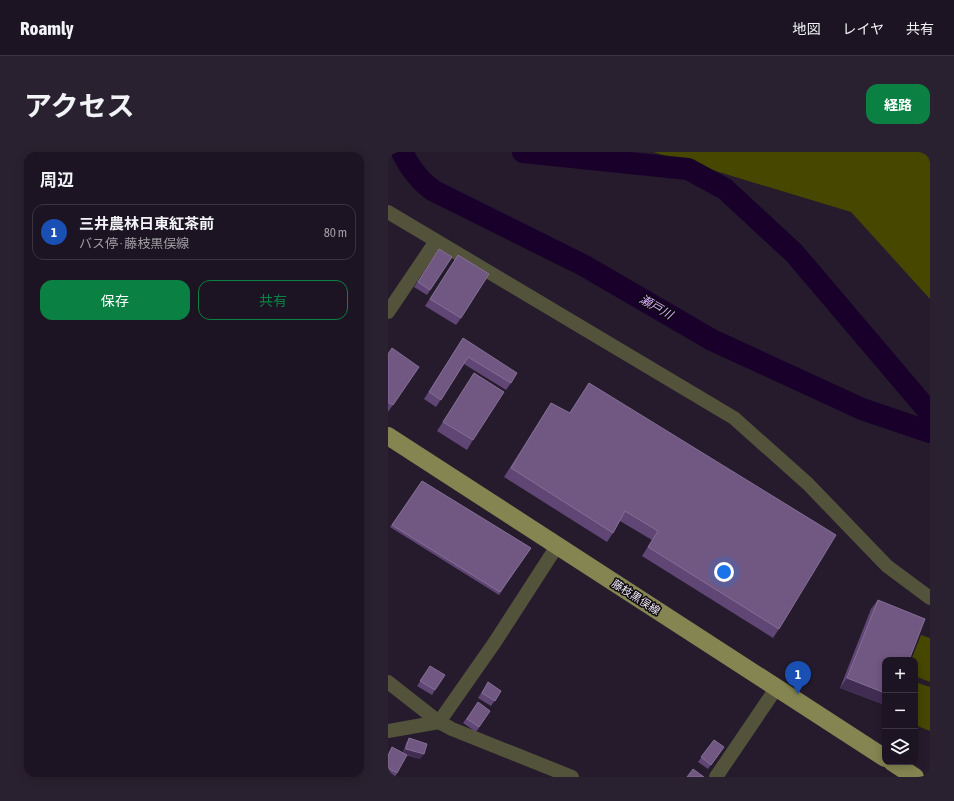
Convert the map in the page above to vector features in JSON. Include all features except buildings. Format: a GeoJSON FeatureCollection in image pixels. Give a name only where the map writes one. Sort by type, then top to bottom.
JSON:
{"type":"FeatureCollection","features":[{"type":"Feature","properties":{"kind":"main road","name":"藤枝黒俣線"},"geometry":{"type":"LineString","coordinates":[[388,436],[882,756]]}},
{"type":"Feature","properties":{"kind":"main road"},"geometry":{"type":"LineString","coordinates":[[896,765],[914,777]]}},
{"type":"Feature","properties":{"kind":"street"},"geometry":{"type":"LineString","coordinates":[[388,212],[734,418],[808,484],[887,566],[930,598]]}},
{"type":"Feature","properties":{"kind":"street"},"geometry":{"type":"LineString","coordinates":[[388,312],[436,241]]}},
{"type":"Feature","properties":{"kind":"street"},"geometry":{"type":"LineString","coordinates":[[388,731],[439,722],[495,642],[557,546]]}},
{"type":"Feature","properties":{"kind":"street"},"geometry":{"type":"LineString","coordinates":[[388,682],[439,722],[452,729],[572,777]]}},
{"type":"Feature","properties":{"kind":"street"},"geometry":{"type":"LineString","coordinates":[[716,777],[776,687]]}},
{"type":"Feature","properties":{"kind":"shaded area"},"geometry":{"type":"Polygon","coordinates":[[[653,152],[930,152],[930,299],[851,212],[653,152]]]}},
{"type":"Feature","properties":{"kind":"shaded area"},"geometry":{"type":"Polygon","coordinates":[[[921,635],[930,638],[930,682],[918,677],[918,657],[912,657],[921,635]]]}},
{"type":"Feature","properties":{"kind":"shaded area"},"geometry":{"type":"Polygon","coordinates":[[[918,683],[930,687],[930,731],[918,726],[918,683]]]}},
{"type":"Feature","properties":{"kind":"waterway","name":"瀬戸川"},"geometry":{"type":"LineString","coordinates":[[402,152],[415,174],[434,191],[583,265],[712,340],[862,409],[930,432]]}},
{"type":"Feature","properties":{"kind":"waterway","name":"瀬戸川"},"geometry":{"type":"LineString","coordinates":[[523,152],[688,169],[725,189],[794,253],[930,413]]}},
{"type":"Feature","properties":{"kind":"place","name":"三井農林日東紅茶前"},"geometry":{"type":"Point","coordinates":[798,694]}}]}
